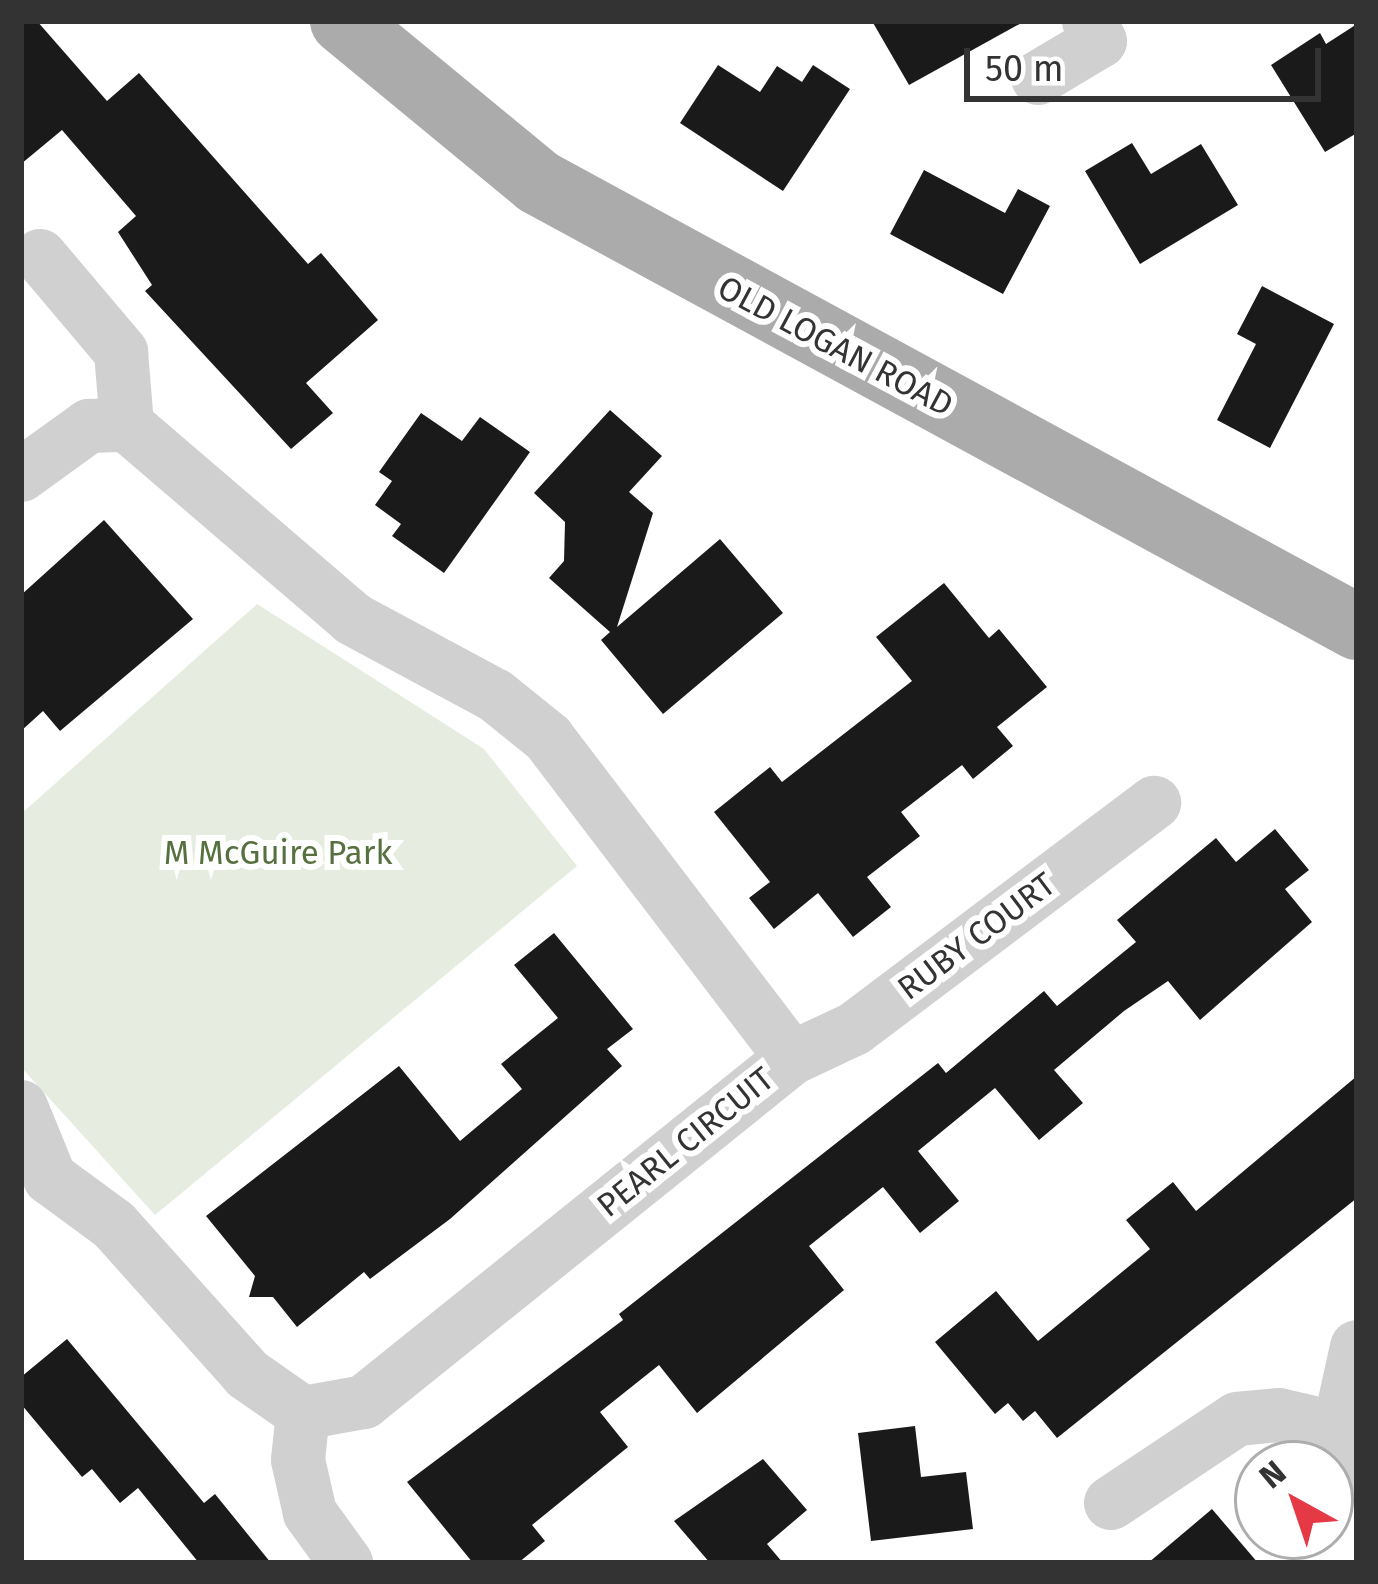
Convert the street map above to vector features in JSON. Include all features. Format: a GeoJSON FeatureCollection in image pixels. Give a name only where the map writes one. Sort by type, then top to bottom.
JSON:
{"type":"FeatureCollection","features":[{"type":"Feature","properties":{"kind":"main road","name":"OLD LOGAN ROAD"},"geometry":{"type":"LineString","coordinates":[[343,21],[538,182],[1357,627]]}},
{"type":"Feature","properties":{"kind":"street"},"geometry":{"type":"LineString","coordinates":[[1038,78],[1108,28]]}},
{"type":"Feature","properties":{"kind":"street"},"geometry":{"type":"LineString","coordinates":[[21,475],[89,426],[127,425],[121,352],[40,256]]}},
{"type":"Feature","properties":{"kind":"street","name":"PEARL CIRCUIT"},"geometry":{"type":"LineString","coordinates":[[127,425],[322,596],[496,696],[548,738],[792,1058],[364,1402],[303,1413]]}},
{"type":"Feature","properties":{"kind":"street","name":"RUBY COURT"},"geometry":{"type":"LineString","coordinates":[[792,1058],[854,1029],[1154,802]]}},
{"type":"Feature","properties":{"kind":"street"},"geometry":{"type":"LineString","coordinates":[[21,1107],[36,1192],[114,1225],[247,1374],[303,1413],[298,1460],[310,1513],[346,1563]]}},
{"type":"Feature","properties":{"kind":"street"},"geometry":{"type":"LineString","coordinates":[[1349,1440],[1357,1347]]}},
{"type":"Feature","properties":{"kind":"street"},"geometry":{"type":"LineString","coordinates":[[1111,1503],[1237,1419],[1279,1415],[1330,1440]]}},
{"type":"Feature","properties":{"kind":"green space","name":"M McGuire Park"},"geometry":{"type":"Polygon","coordinates":[[[257,604],[484,749],[577,866],[155,1215],[21,1067],[21,814],[257,604]]]}},
{"type":"Feature","properties":{"kind":"building"},"geometry":{"type":"Polygon","coordinates":[[[21,21],[37,21],[107,101],[139,73],[308,264],[321,253],[378,320],[306,383],[333,413],[291,449],[145,291],[152,285],[118,232],[136,216],[62,130],[21,164],[21,21]]]}},
{"type":"Feature","properties":{"kind":"building"},"geometry":{"type":"Polygon","coordinates":[[[872,21],[1025,21],[909,85],[872,21]]]}},
{"type":"Feature","properties":{"kind":"building"},"geometry":{"type":"Polygon","coordinates":[[[1357,24],[1357,133],[1325,152],[1271,65],[1320,33],[1326,44],[1357,24]]]}},
{"type":"Feature","properties":{"kind":"building"},"geometry":{"type":"Polygon","coordinates":[[[718,65],[760,92],[777,66],[802,82],[813,65],[850,89],[783,191],[680,123],[718,65]]]}},
{"type":"Feature","properties":{"kind":"building"},"geometry":{"type":"Polygon","coordinates":[[[1132,143],[1151,174],[1201,144],[1238,205],[1140,264],[1085,171],[1132,143]]]}},
{"type":"Feature","properties":{"kind":"building"},"geometry":{"type":"Polygon","coordinates":[[[924,170],[1005,213],[1018,189],[1050,206],[1003,294],[890,234],[924,170]]]}},
{"type":"Feature","properties":{"kind":"building"},"geometry":{"type":"Polygon","coordinates":[[[1262,286],[1334,324],[1270,448],[1217,420],[1256,344],[1237,334],[1262,286]]]}},
{"type":"Feature","properties":{"kind":"building"},"geometry":{"type":"Polygon","coordinates":[[[610,410],[662,456],[629,492],[653,513],[617,627],[720,539],[783,613],[663,714],[601,640],[610,632],[549,578],[564,561],[565,522],[534,493],[610,410]]]}},
{"type":"Feature","properties":{"kind":"building"},"geometry":{"type":"Polygon","coordinates":[[[421,413],[462,441],[480,417],[530,452],[444,573],[392,536],[401,524],[375,505],[392,481],[379,472],[421,413]]]}},
{"type":"Feature","properties":{"kind":"building"},"geometry":{"type":"Polygon","coordinates":[[[104,520],[193,619],[60,731],[43,711],[21,731],[21,595],[104,520]]]}},
{"type":"Feature","properties":{"kind":"building"},"geometry":{"type":"Polygon","coordinates":[[[944,583],[989,638],[999,629],[1047,687],[997,727],[1013,746],[973,779],[962,765],[901,812],[920,836],[867,877],[891,907],[853,937],[818,893],[774,929],[749,898],[770,882],[714,812],[770,767],[782,782],[912,681],[876,637],[944,583]]]}},
{"type":"Feature","properties":{"kind":"building"},"geometry":{"type":"Polygon","coordinates":[[[1275,829],[1309,870],[1285,889],[1312,922],[1200,1020],[1168,981],[1124,1011],[1054,1070],[1083,1103],[1039,1140],[995,1088],[918,1151],[959,1201],[920,1233],[883,1187],[809,1246],[844,1290],[697,1413],[659,1365],[600,1412],[628,1447],[532,1525],[545,1541],[518,1563],[473,1563],[407,1482],[623,1320],[619,1314],[938,1063],[946,1073],[1044,991],[1057,1006],[1136,942],[1117,920],[1216,838],[1236,862],[1275,829]]]}},
{"type":"Feature","properties":{"kind":"building"},"geometry":{"type":"Polygon","coordinates":[[[554,933],[633,1029],[607,1049],[622,1066],[450,1219],[370,1279],[364,1272],[297,1327],[273,1297],[249,1297],[255,1276],[206,1216],[399,1066],[460,1141],[522,1089],[501,1064],[558,1018],[514,965],[554,933]]]}},
{"type":"Feature","properties":{"kind":"building"},"geometry":{"type":"Polygon","coordinates":[[[1357,1076],[1357,1198],[1057,1438],[1035,1411],[1023,1421],[1008,1403],[995,1414],[935,1342],[996,1291],[1038,1341],[1150,1249],[1126,1220],[1173,1182],[1196,1211],[1357,1076]]]}},
{"type":"Feature","properties":{"kind":"building"},"geometry":{"type":"Polygon","coordinates":[[[67,1339],[204,1503],[215,1494],[271,1563],[199,1563],[138,1488],[120,1503],[92,1469],[82,1477],[21,1404],[21,1377],[67,1339]]]}},
{"type":"Feature","properties":{"kind":"building"},"geometry":{"type":"Polygon","coordinates":[[[915,1426],[921,1477],[966,1472],[973,1529],[871,1541],[858,1433],[915,1426]]]}},
{"type":"Feature","properties":{"kind":"building"},"geometry":{"type":"Polygon","coordinates":[[[763,1459],[807,1510],[767,1544],[783,1563],[710,1563],[674,1521],[763,1459]]]}},
{"type":"Feature","properties":{"kind":"building"},"geometry":{"type":"Polygon","coordinates":[[[1212,1509],[1234,1535],[1234,1560],[1258,1563],[1148,1563],[1212,1509]]]}}]}
